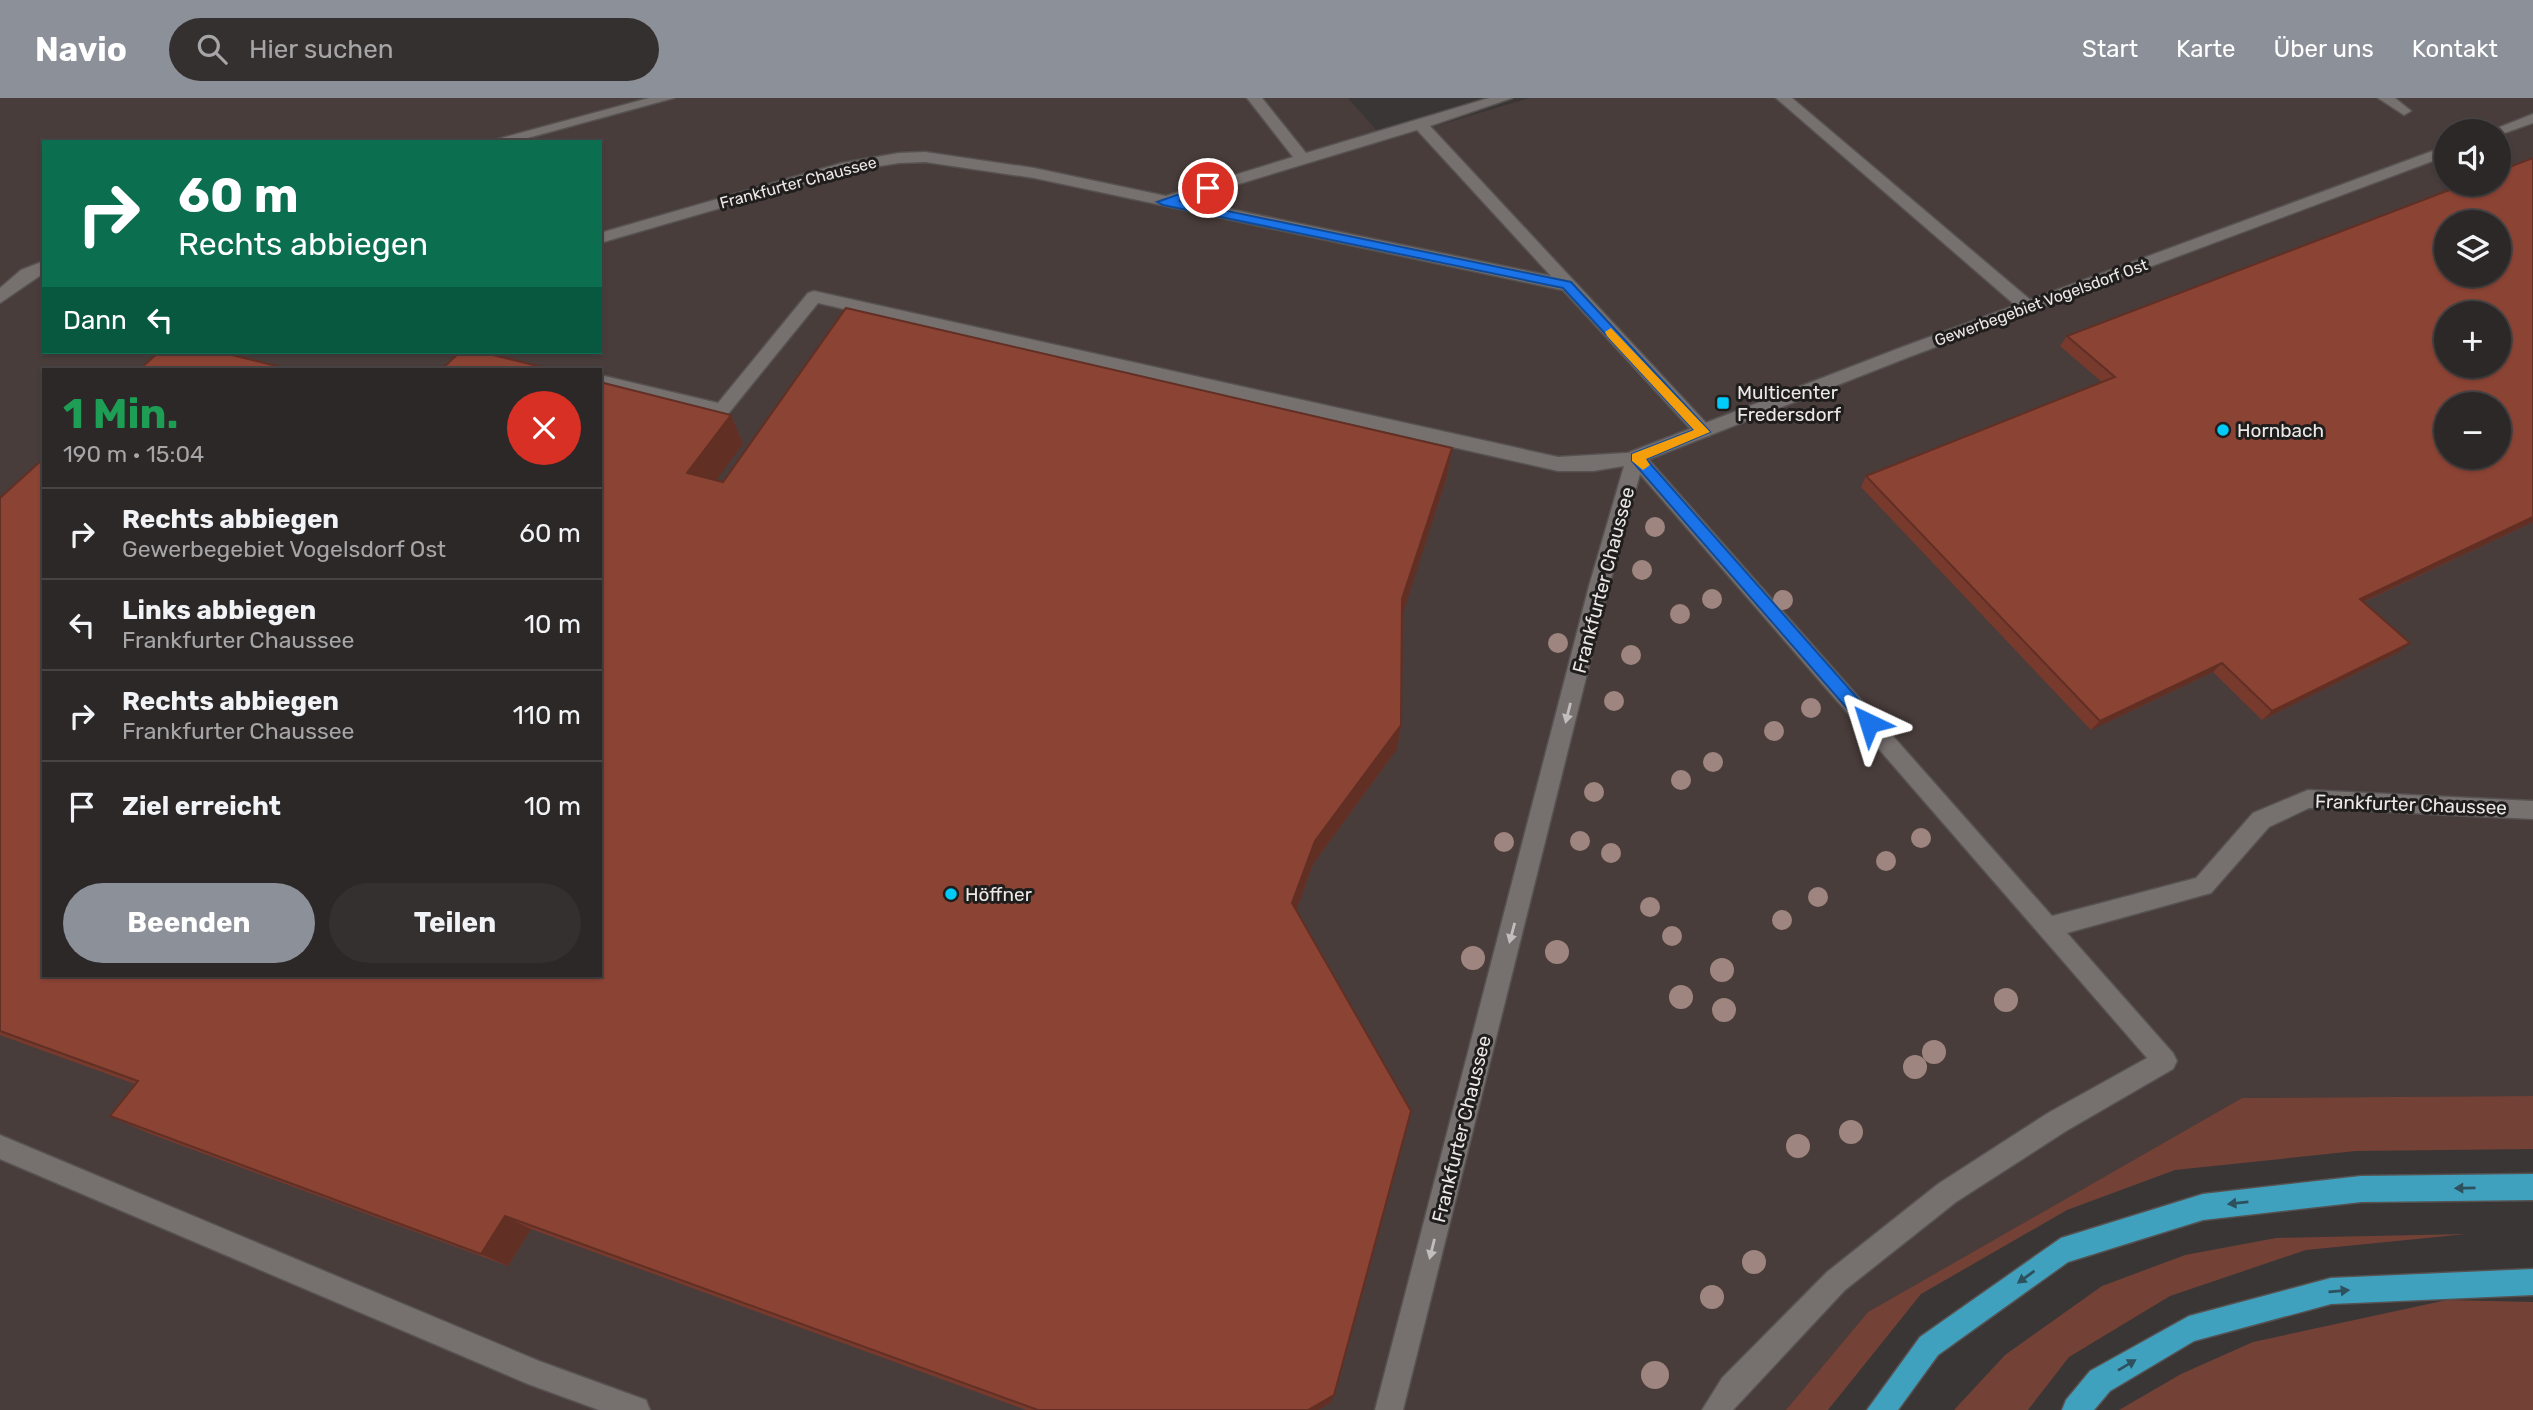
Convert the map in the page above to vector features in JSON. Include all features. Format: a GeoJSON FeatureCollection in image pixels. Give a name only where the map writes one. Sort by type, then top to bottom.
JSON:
{"type":"FeatureCollection","features":[{"type":"Feature","properties":{"kind":"highway"},"geometry":{"type":"LineString","coordinates":[[1881,1410],[1929,1346],[2061,1251],[2203,1207],[2361,1189],[2533,1187]]}},
{"type":"Feature","properties":{"kind":"highway"},"geometry":{"type":"LineString","coordinates":[[2076,1410],[2100,1381],[2189,1329],[2332,1291],[2533,1282]]}},
{"type":"Feature","properties":{"kind":"street"},"geometry":{"type":"LineString","coordinates":[[503,140],[667,98]]}},
{"type":"Feature","properties":{"kind":"street"},"geometry":{"type":"LineString","coordinates":[[1254,98],[1303,159]]}},
{"type":"Feature","properties":{"kind":"street","name":"Frankfurter Chaussee"},"geometry":{"type":"LineString","coordinates":[[1163,202],[1505,98]]}},
{"type":"Feature","properties":{"kind":"street"},"geometry":{"type":"LineString","coordinates":[[1783,98],[2028,307]]}},
{"type":"Feature","properties":{"kind":"street"},"geometry":{"type":"LineString","coordinates":[[2385,98],[2404,111]]}},
{"type":"Feature","properties":{"kind":"street"},"geometry":{"type":"LineString","coordinates":[[2511,126],[2533,118]]}},
{"type":"Feature","properties":{"kind":"street"},"geometry":{"type":"LineString","coordinates":[[1420,124],[1703,432]]}},
{"type":"Feature","properties":{"kind":"street","name":"Gewerbegebiet Vogelsdorf Ost"},"geometry":{"type":"LineString","coordinates":[[602,381],[722,410],[814,297],[1558,464],[1593,464],[1636,457],[2434,155]]}},
{"type":"Feature","properties":{"kind":"street","name":"Frankfurter Chaussee"},"geometry":{"type":"LineString","coordinates":[[602,237],[847,166],[899,158],[952,159],[1034,173],[1567,285]]}},
{"type":"Feature","properties":{"kind":"street"},"geometry":{"type":"LineString","coordinates":[[0,297],[27,274],[42,267]]}},
{"type":"Feature","properties":{"kind":"street","name":"Frankfurter Chaussee"},"geometry":{"type":"LineString","coordinates":[[1636,457],[2048,928],[2203,886],[2261,820],[2308,799],[2533,810]]}},
{"type":"Feature","properties":{"kind":"street","name":"Frankfurter Chaussee"},"geometry":{"type":"LineString","coordinates":[[1389,1410],[1600,586],[1636,457]]}},
{"type":"Feature","properties":{"kind":"street"},"geometry":{"type":"LineString","coordinates":[[1716,1410],[1732,1388],[1836,1281],[1937,1201],[2057,1122],[2165,1061],[2048,928]]}},
{"type":"Feature","properties":{"kind":"street"},"geometry":{"type":"LineString","coordinates":[[0,1147],[538,1374],[636,1410]]}},
{"type":"Feature","properties":{"kind":"shaded area"},"geometry":{"type":"Polygon","coordinates":[[[0,98],[1348,98],[1386,141],[1529,98],[2533,98],[2533,1096],[2242,1098],[1868,1312],[1786,1410],[0,1410],[0,98]]]}},
{"type":"Feature","properties":{"kind":"shaded area"},"geometry":{"type":"Polygon","coordinates":[[[2533,1096],[2533,1149],[2356,1151],[2175,1170],[2067,1210],[1921,1294],[1828,1410],[1786,1410],[1868,1312],[2242,1098],[2533,1096]]]}},
{"type":"Feature","properties":{"kind":"shaded area"},"geometry":{"type":"Polygon","coordinates":[[[2467,1234],[2306,1250],[2170,1296],[2069,1357],[2028,1410],[1954,1410],[2005,1355],[2102,1286],[2185,1255],[2276,1238],[2467,1234]]]}},
{"type":"Feature","properties":{"kind":"shaded area"},"geometry":{"type":"Polygon","coordinates":[[[2447,1300],[2533,1302],[2533,1410],[2119,1410],[2181,1374],[2253,1342],[2447,1300]]]}},
{"type":"Feature","properties":{"kind":"building","name":"Hornbach"},"geometry":{"type":"Polygon","coordinates":[[[2533,158],[2533,517],[2360,599],[2410,643],[2272,711],[2222,663],[2100,721],[1866,476],[2115,377],[2067,336],[2434,196],[2511,196],[2511,166],[2533,158]]]}},
{"type":"Feature","properties":{"kind":"building","name":"Höffner"},"geometry":{"type":"Polygon","coordinates":[[[846,308],[1452,448],[1402,599],[1401,725],[1315,841],[1292,903],[1411,1111],[1334,1395],[1308,1410],[1038,1410],[505,1216],[481,1254],[110,1116],[138,1081],[0,1031],[0,498],[42,460],[42,977],[602,977],[602,383],[731,415],[687,473],[723,482],[846,308]]]}},
{"type":"Feature","properties":{"kind":"building"},"geometry":{"type":"Polygon","coordinates":[[[157,354],[228,354],[285,368],[141,368],[157,354]]]}},
{"type":"Feature","properties":{"kind":"building"},"geometry":{"type":"Polygon","coordinates":[[[458,354],[489,354],[546,368],[443,368],[458,354]]]}},
{"type":"Feature","properties":{"kind":"slow traffic"},"geometry":{"type":"LineString","coordinates":[[1611,332],[1703,432],[1636,457],[1643,465]]}},
{"type":"Feature","properties":{"kind":"place","name":"Multicenter Fredersdorf"},"geometry":{"type":"Point","coordinates":[1723,403]}},
{"type":"Feature","properties":{"kind":"place","name":"Hornbach"},"geometry":{"type":"Point","coordinates":[2223,430]}},
{"type":"Feature","properties":{"kind":"place","name":"Höffner"},"geometry":{"type":"Point","coordinates":[951,894]}},
{"type":"Feature","properties":{"kind":"route"},"geometry":{"type":"LineString","coordinates":[[1208,188],[1163,202],[1380,244],[1567,285],[1703,432],[1636,457],[1869,723]]}}]}
